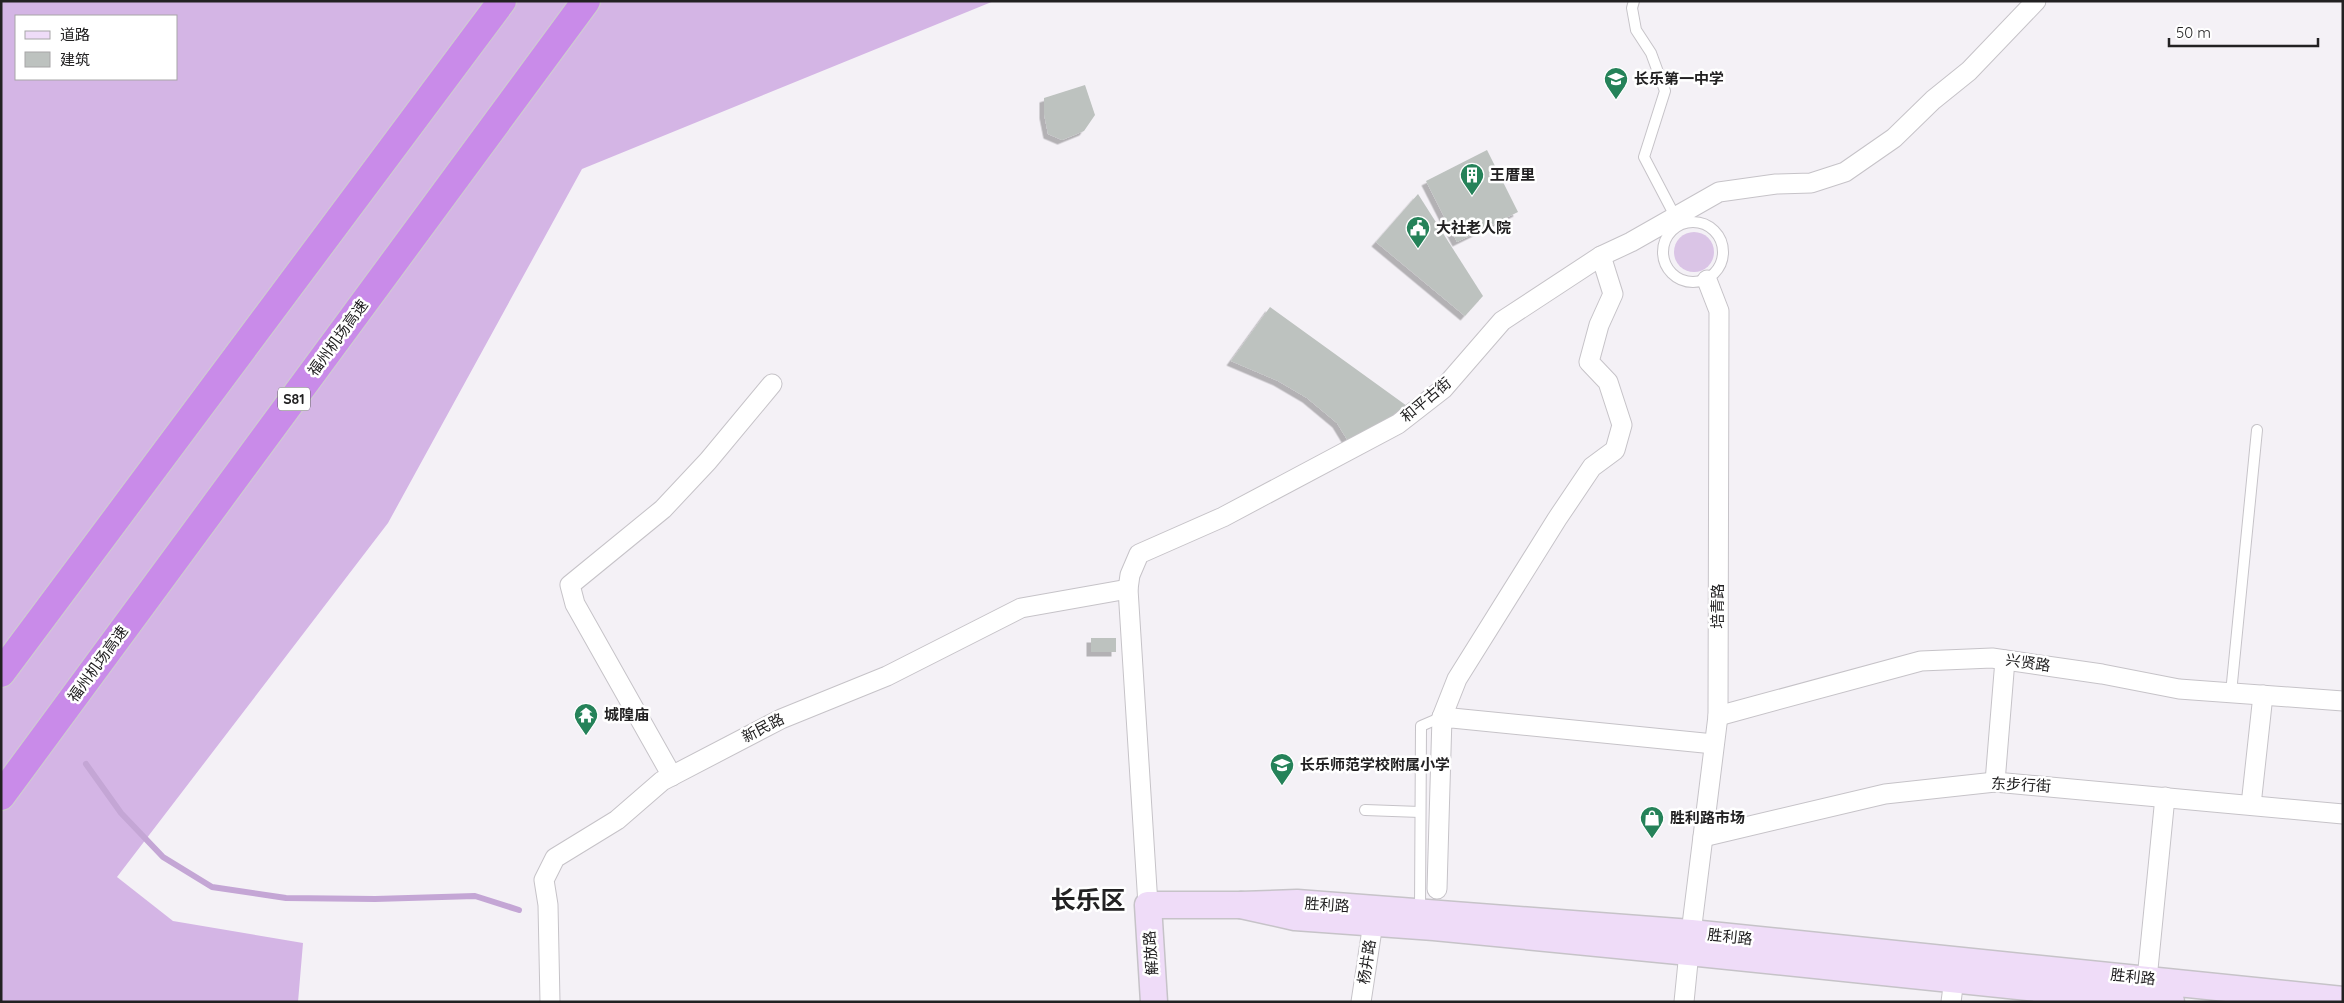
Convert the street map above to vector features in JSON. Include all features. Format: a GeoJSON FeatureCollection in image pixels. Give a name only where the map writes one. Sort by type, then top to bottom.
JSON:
{"type":"FeatureCollection","features":[{"type":"Feature","properties":{"kind":"highway"},"geometry":{"type":"LineString","coordinates":[[1,673],[502,1]]}},
{"type":"Feature","properties":{"kind":"highway","name":"福州机场高速"},"geometry":{"type":"LineString","coordinates":[[1,796],[586,1]]}},
{"type":"Feature","properties":{"kind":"main road","name":"胜利路"},"geometry":{"type":"LineString","coordinates":[[1241,905],[1297,903],[1420,911],[1690,943],[1952,991],[2170,1002]]}},
{"type":"Feature","properties":{"kind":"main road"},"geometry":{"type":"LineString","coordinates":[[1148,905],[1241,905]]}},
{"type":"Feature","properties":{"kind":"main road","name":"解放路"},"geometry":{"type":"LineString","coordinates":[[1148,905],[1154,1002]]}},
{"type":"Feature","properties":{"kind":"main road","name":"胜利路"},"geometry":{"type":"LineString","coordinates":[[1241,905],[1295,917],[1690,943],[2147,979],[2343,1000]]}},
{"type":"Feature","properties":{"kind":"street","name":"和平古街"},"geometry":{"type":"LineString","coordinates":[[1148,905],[1128,589],[1130,575],[1139,554],[1223,516],[1398,424],[1444,389],[1502,322],[1601,256],[1678,221],[1719,192],[1776,184],[1812,183],[1845,172],[1894,138],[1932,100],[1970,71],[2036,1]]}},
{"type":"Feature","properties":{"kind":"street"},"geometry":{"type":"LineString","coordinates":[[1437,889],[1442,717],[1456,679],[1592,467],[1615,450],[1622,424],[1608,382],[1589,362],[1599,325],[1613,294],[1601,256]]}},
{"type":"Feature","properties":{"kind":"street","name":"培青路"},"geometry":{"type":"LineString","coordinates":[[1684,1002],[1718,716],[1719,311],[1706,280]]}},
{"type":"Feature","properties":{"kind":"street"},"geometry":{"type":"LineString","coordinates":[[672,776],[575,604],[570,585],[663,509],[708,461],[772,384]]}},
{"type":"Feature","properties":{"kind":"street","name":"新民路"},"geometry":{"type":"LineString","coordinates":[[550,1002],[548,904],[544,880],[555,858],[617,820],[662,781],[781,719],[887,676],[1021,608],[1128,589]]}},
{"type":"Feature","properties":{"kind":"street","name":"兴贤路"},"geometry":{"type":"LineString","coordinates":[[1718,716],[1921,661],[1992,658],[2102,674],[2179,689],[2343,701]]}},
{"type":"Feature","properties":{"kind":"street"},"geometry":{"type":"LineString","coordinates":[[1995,782],[2006,660]]}},
{"type":"Feature","properties":{"kind":"street"},"geometry":{"type":"LineString","coordinates":[[2251,805],[2263,695]]}},
{"type":"Feature","properties":{"kind":"street"},"geometry":{"type":"LineString","coordinates":[[1442,717],[1714,744]]}},
{"type":"Feature","properties":{"kind":"street","name":"东步行街"},"geometry":{"type":"LineString","coordinates":[[1703,837],[1885,794],[1995,782],[2343,814]]}},
{"type":"Feature","properties":{"kind":"street"},"geometry":{"type":"LineString","coordinates":[[2147,979],[2165,797]]}},
{"type":"Feature","properties":{"kind":"street","name":"杨井路"},"geometry":{"type":"LineString","coordinates":[[1361,1002],[1373,923]]}},
{"type":"Feature","properties":{"kind":"lane"},"geometry":{"type":"LineString","coordinates":[[1634,1],[1632,8],[1636,30],[1652,53],[1665,91],[1644,157],[1678,221]]}},
{"type":"Feature","properties":{"kind":"lane"},"geometry":{"type":"LineString","coordinates":[[1678,221],[1708,225],[1721,239],[1723,258],[1720,267],[1706,280],[1688,282],[1679,279],[1666,266],[1663,247],[1678,221]]}},
{"type":"Feature","properties":{"kind":"lane"},"geometry":{"type":"LineString","coordinates":[[2231,693],[2257,430]]}},
{"type":"Feature","properties":{"kind":"lane"},"geometry":{"type":"LineString","coordinates":[[1420,911],[1420,726],[1442,717]]}},
{"type":"Feature","properties":{"kind":"lane"},"geometry":{"type":"LineString","coordinates":[[1365,810],[1420,812]]}},
{"type":"Feature","properties":{"kind":"shaded area"},"geometry":{"type":"Polygon","coordinates":[[[1,1],[994,1],[582,169],[388,523],[117,877],[173,921],[303,943],[298,1002],[1,1002],[1,1]]]}},
{"type":"Feature","properties":{"kind":"shaded area"},"geometry":{"type":"Polygon","coordinates":[[[1698,232],[1705,235],[1711,241],[1714,252],[1713,260],[1705,269],[1698,272],[1690,272],[1683,269],[1675,260],[1674,248],[1677,241],[1686,233],[1698,232]]]}},
{"type":"Feature","properties":{"kind":"building"},"geometry":{"type":"Polygon","coordinates":[[[1085,85],[1095,115],[1084,131],[1062,140],[1048,134],[1044,114],[1044,98],[1085,85]]]}},
{"type":"Feature","properties":{"kind":"building","name":"王厝里"},"geometry":{"type":"Polygon","coordinates":[[[1487,150],[1518,212],[1457,242],[1426,181],[1487,150]]]}},
{"type":"Feature","properties":{"kind":"building","name":"大社老人院"},"geometry":{"type":"Polygon","coordinates":[[[1418,194],[1483,296],[1465,316],[1376,242],[1418,194]]]}},
{"type":"Feature","properties":{"kind":"building"},"geometry":{"type":"Polygon","coordinates":[[[1270,307],[1407,406],[1351,446],[1337,423],[1307,398],[1278,381],[1231,361],[1270,307]]]}},
{"type":"Feature","properties":{"kind":"building"},"geometry":{"type":"Polygon","coordinates":[[[1091,638],[1116,638],[1116,652],[1091,652],[1091,638]]]}},
{"type":"Feature","properties":{"kind":"waterway"},"geometry":{"type":"LineString","coordinates":[[86,764],[121,813],[163,857],[212,887],[286,898],[375,899],[475,896],[519,910]]}},
{"type":"Feature","properties":{"kind":"place","name":"长乐第一中学"},"geometry":{"type":"Point","coordinates":[1616,100]}},
{"type":"Feature","properties":{"kind":"place","name":"王厝里"},"geometry":{"type":"Point","coordinates":[1472,196]}},
{"type":"Feature","properties":{"kind":"place","name":"大社老人院"},"geometry":{"type":"Point","coordinates":[1418,249]}},
{"type":"Feature","properties":{"kind":"place","name":"城隍庙"},"geometry":{"type":"Point","coordinates":[586,736]}},
{"type":"Feature","properties":{"kind":"place","name":"长乐师范学校附属小学"},"geometry":{"type":"Point","coordinates":[1282,786]}},
{"type":"Feature","properties":{"kind":"place","name":"胜利路市场"},"geometry":{"type":"Point","coordinates":[1652,839]}},
{"type":"Feature","properties":{"kind":"district","name":"长乐区"},"geometry":{"type":"Point","coordinates":[1088,900]}}]}
